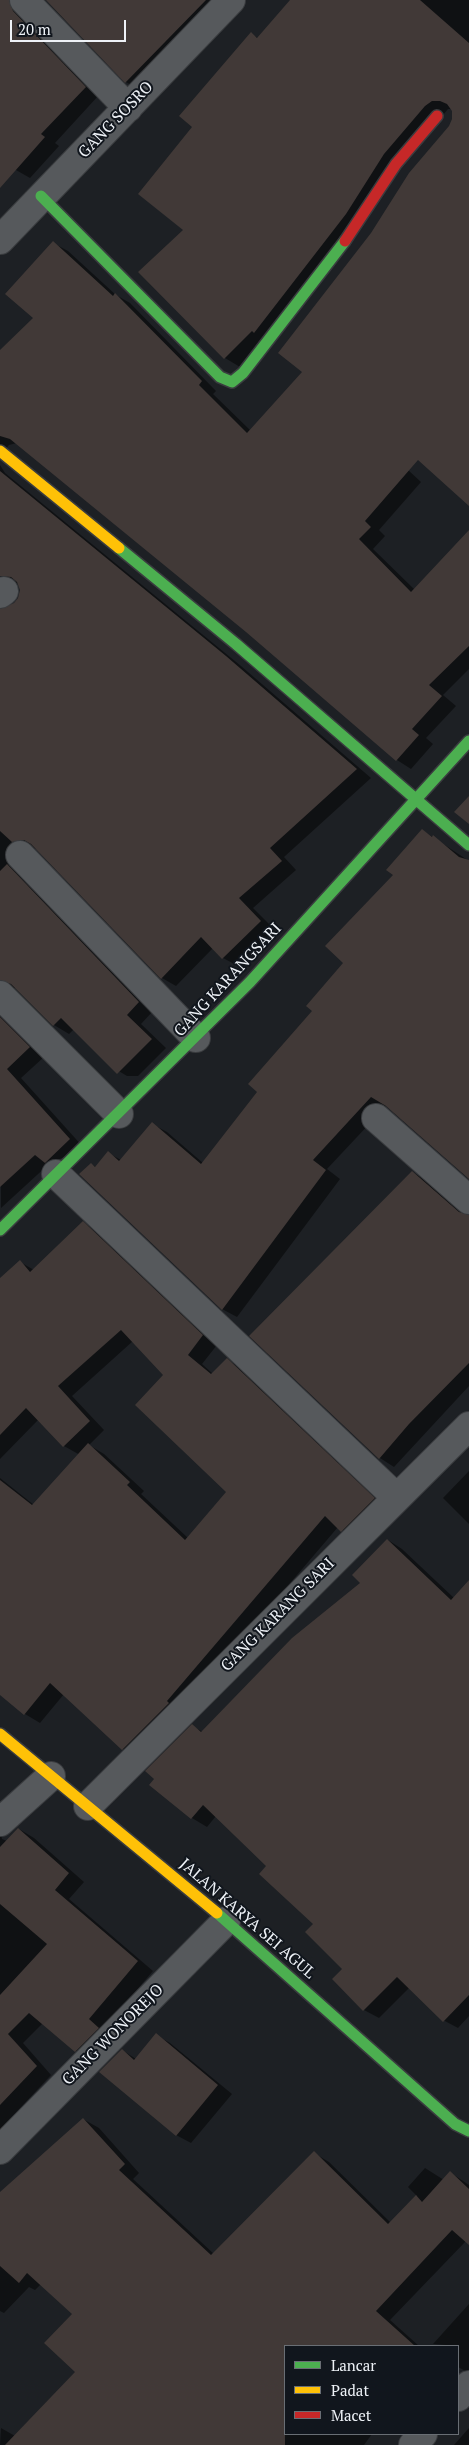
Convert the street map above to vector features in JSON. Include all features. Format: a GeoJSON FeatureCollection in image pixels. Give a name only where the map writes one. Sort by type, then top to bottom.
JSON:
{"type":"FeatureCollection","features":[{"type":"Feature","properties":{"kind":"street"},"geometry":{"type":"LineString","coordinates":[[24,0],[128,108]]}},
{"type":"Feature","properties":{"kind":"street","name":"GANG SOSRO"},"geometry":{"type":"LineString","coordinates":[[0,240],[231,0]]}},
{"type":"Feature","properties":{"kind":"street"},"geometry":{"type":"LineString","coordinates":[[41,196],[220,377],[232,382],[243,373],[359,223],[396,164],[437,116]]}},
{"type":"Feature","properties":{"kind":"street"},"geometry":{"type":"LineString","coordinates":[[0,451],[236,644],[413,799],[469,845]]}},
{"type":"Feature","properties":{"kind":"street","name":"GANG KARANGSARI"},"geometry":{"type":"LineString","coordinates":[[0,1230],[196,1038],[252,980],[413,799],[469,741]]}},
{"type":"Feature","properties":{"kind":"street"},"geometry":{"type":"LineString","coordinates":[[20,855],[196,1038]]}},
{"type":"Feature","properties":{"kind":"street"},"geometry":{"type":"LineString","coordinates":[[3,1005],[119,1114]]}},
{"type":"Feature","properties":{"kind":"street"},"geometry":{"type":"LineString","coordinates":[[376,1118],[469,1200]]}},
{"type":"Feature","properties":{"kind":"street"},"geometry":{"type":"LineString","coordinates":[[56,1174],[396,1497]]}},
{"type":"Feature","properties":{"kind":"street","name":"GANG KARANG SARI"},"geometry":{"type":"LineString","coordinates":[[88,1806],[469,1426]]}},
{"type":"Feature","properties":{"kind":"street","name":"JALAN KARYA SEI AGUL"},"geometry":{"type":"LineString","coordinates":[[0,1734],[226,1921],[455,2124],[469,2131]]}},
{"type":"Feature","properties":{"kind":"street"},"geometry":{"type":"LineString","coordinates":[[0,1822],[52,1776]]}},
{"type":"Feature","properties":{"kind":"street","name":"GANG WONOREJO"},"geometry":{"type":"LineString","coordinates":[[0,2150],[226,1921]]}},
{"type":"Feature","properties":{"kind":"street"},"geometry":{"type":"LineString","coordinates":[[459,2396],[469,2385]]}},
{"type":"Feature","properties":{"kind":"street"},"geometry":{"type":"LineString","coordinates":[[413,2445],[422,2435]]}},
{"type":"Feature","properties":{"kind":"building"},"geometry":{"type":"Polygon","coordinates":[[[0,0],[9,0],[13,11],[86,87],[41,134],[45,137],[0,188],[0,0]]]}},
{"type":"Feature","properties":{"kind":"building"},"geometry":{"type":"Polygon","coordinates":[[[46,0],[206,0],[125,83],[46,0]]]}},
{"type":"Feature","properties":{"kind":"building"},"geometry":{"type":"Polygon","coordinates":[[[290,0],[420,0],[469,43],[469,506],[418,460],[365,521],[371,527],[359,539],[411,592],[469,530],[469,646],[429,685],[442,696],[412,729],[419,735],[396,761],[246,632],[10,439],[0,436],[0,350],[33,318],[5,294],[53,241],[113,296],[115,293],[202,381],[199,385],[247,433],[302,372],[278,353],[371,233],[409,173],[449,126],[452,119],[452,111],[447,104],[440,101],[432,101],[425,106],[384,154],[346,214],[254,333],[252,331],[224,359],[138,272],[183,230],[138,194],[192,127],[179,116],[251,32],[257,38],[290,0]]]}},
{"type":"Feature","properties":{"kind":"building"},"geometry":{"type":"Polygon","coordinates":[[[0,471],[226,656],[357,769],[270,848],[282,861],[239,898],[261,921],[222,959],[201,937],[161,979],[31,844],[24,840],[12,842],[0,831],[0,609],[14,603],[18,598],[20,590],[17,582],[11,577],[0,576],[0,471]]]}},
{"type":"Feature","properties":{"kind":"building"},"geometry":{"type":"Polygon","coordinates":[[[469,796],[469,824],[454,812],[469,796]]]}},
{"type":"Feature","properties":{"kind":"building"},"geometry":{"type":"Polygon","coordinates":[[[422,829],[432,837],[433,835],[459,857],[469,860],[469,1179],[386,1106],[371,1097],[313,1160],[326,1170],[222,1310],[79,1174],[91,1163],[95,1167],[108,1151],[119,1161],[152,1122],[201,1164],[257,1092],[248,1084],[312,1011],[306,1006],[343,963],[325,946],[393,875],[386,870],[422,829]]]}},
{"type":"Feature","properties":{"kind":"building"},"geometry":{"type":"Polygon","coordinates":[[[7,864],[139,1002],[127,1015],[152,1039],[117,1074],[61,1018],[53,1026],[11,984],[0,980],[0,871],[7,864]]]}},
{"type":"Feature","properties":{"kind":"building"},"geometry":{"type":"Polygon","coordinates":[[[0,1017],[30,1047],[7,1069],[70,1139],[45,1163],[35,1155],[0,1187],[0,1017]]]}},
{"type":"Feature","properties":{"kind":"building"},"geometry":{"type":"Polygon","coordinates":[[[412,1171],[459,1212],[469,1215],[469,1363],[409,1424],[379,1459],[249,1336],[412,1171]]]}},
{"type":"Feature","properties":{"kind":"building"},"geometry":{"type":"Polygon","coordinates":[[[83,1221],[203,1335],[188,1355],[211,1374],[227,1358],[375,1498],[341,1532],[325,1516],[167,1701],[169,1703],[122,1750],[50,1683],[24,1715],[0,1695],[0,1480],[32,1505],[88,1443],[130,1482],[127,1485],[185,1540],[226,1492],[135,1405],[163,1375],[121,1330],[58,1386],[90,1421],[63,1447],[26,1408],[0,1435],[0,1278],[20,1260],[30,1272],[83,1221]]]}},
{"type":"Feature","properties":{"kind":"building"},"geometry":{"type":"Polygon","coordinates":[[[387,1539],[451,1600],[469,1580],[469,1995],[443,2022],[397,1977],[363,2011],[332,1979],[342,1969],[305,1932],[313,1924],[259,1874],[266,1866],[203,1805],[191,1819],[149,1785],[154,1779],[145,1771],[192,1724],[201,1732],[292,1638],[360,1583],[352,1575],[387,1539]]]}},
{"type":"Feature","properties":{"kind":"building"},"geometry":{"type":"Polygon","coordinates":[[[18,1828],[69,1873],[55,1890],[138,1961],[89,2019],[99,2028],[75,2052],[29,2013],[8,2034],[37,2066],[0,2105],[0,1995],[47,1944],[0,1904],[0,1847],[18,1828]]]}},
{"type":"Feature","properties":{"kind":"building"},"geometry":{"type":"Polygon","coordinates":[[[156,2033],[218,2085],[176,2136],[99,2072],[122,2049],[134,2060],[156,2033]]]}},
{"type":"Feature","properties":{"kind":"building"},"geometry":{"type":"Polygon","coordinates":[[[83,2118],[125,2164],[119,2170],[211,2255],[314,2151],[388,2224],[416,2195],[422,2202],[450,2171],[469,2189],[469,2245],[452,2230],[376,2311],[414,2345],[284,2345],[285,2445],[5,2445],[75,2372],[44,2343],[72,2314],[27,2273],[19,2283],[0,2266],[0,2192],[83,2118]]]}},
{"type":"Feature","properties":{"kind":"traffic: fast"},"geometry":{"type":"LineString","coordinates":[[41,196],[220,377],[232,382],[243,373],[345,241]]}},
{"type":"Feature","properties":{"kind":"traffic: fast"},"geometry":{"type":"LineString","coordinates":[[119,548],[236,644],[469,845]]}},
{"type":"Feature","properties":{"kind":"traffic: fast"},"geometry":{"type":"LineString","coordinates":[[0,1230],[250,982],[469,741]]}},
{"type":"Feature","properties":{"kind":"traffic: fast"},"geometry":{"type":"LineString","coordinates":[[217,1913],[455,2124],[469,2131]]}},
{"type":"Feature","properties":{"kind":"traffic: slow"},"geometry":{"type":"LineString","coordinates":[[0,451],[119,548]]}},
{"type":"Feature","properties":{"kind":"traffic: slow"},"geometry":{"type":"LineString","coordinates":[[0,1734],[217,1913]]}},
{"type":"Feature","properties":{"kind":"traffic: jam"},"geometry":{"type":"LineString","coordinates":[[345,241],[396,164],[437,116]]}}]}
